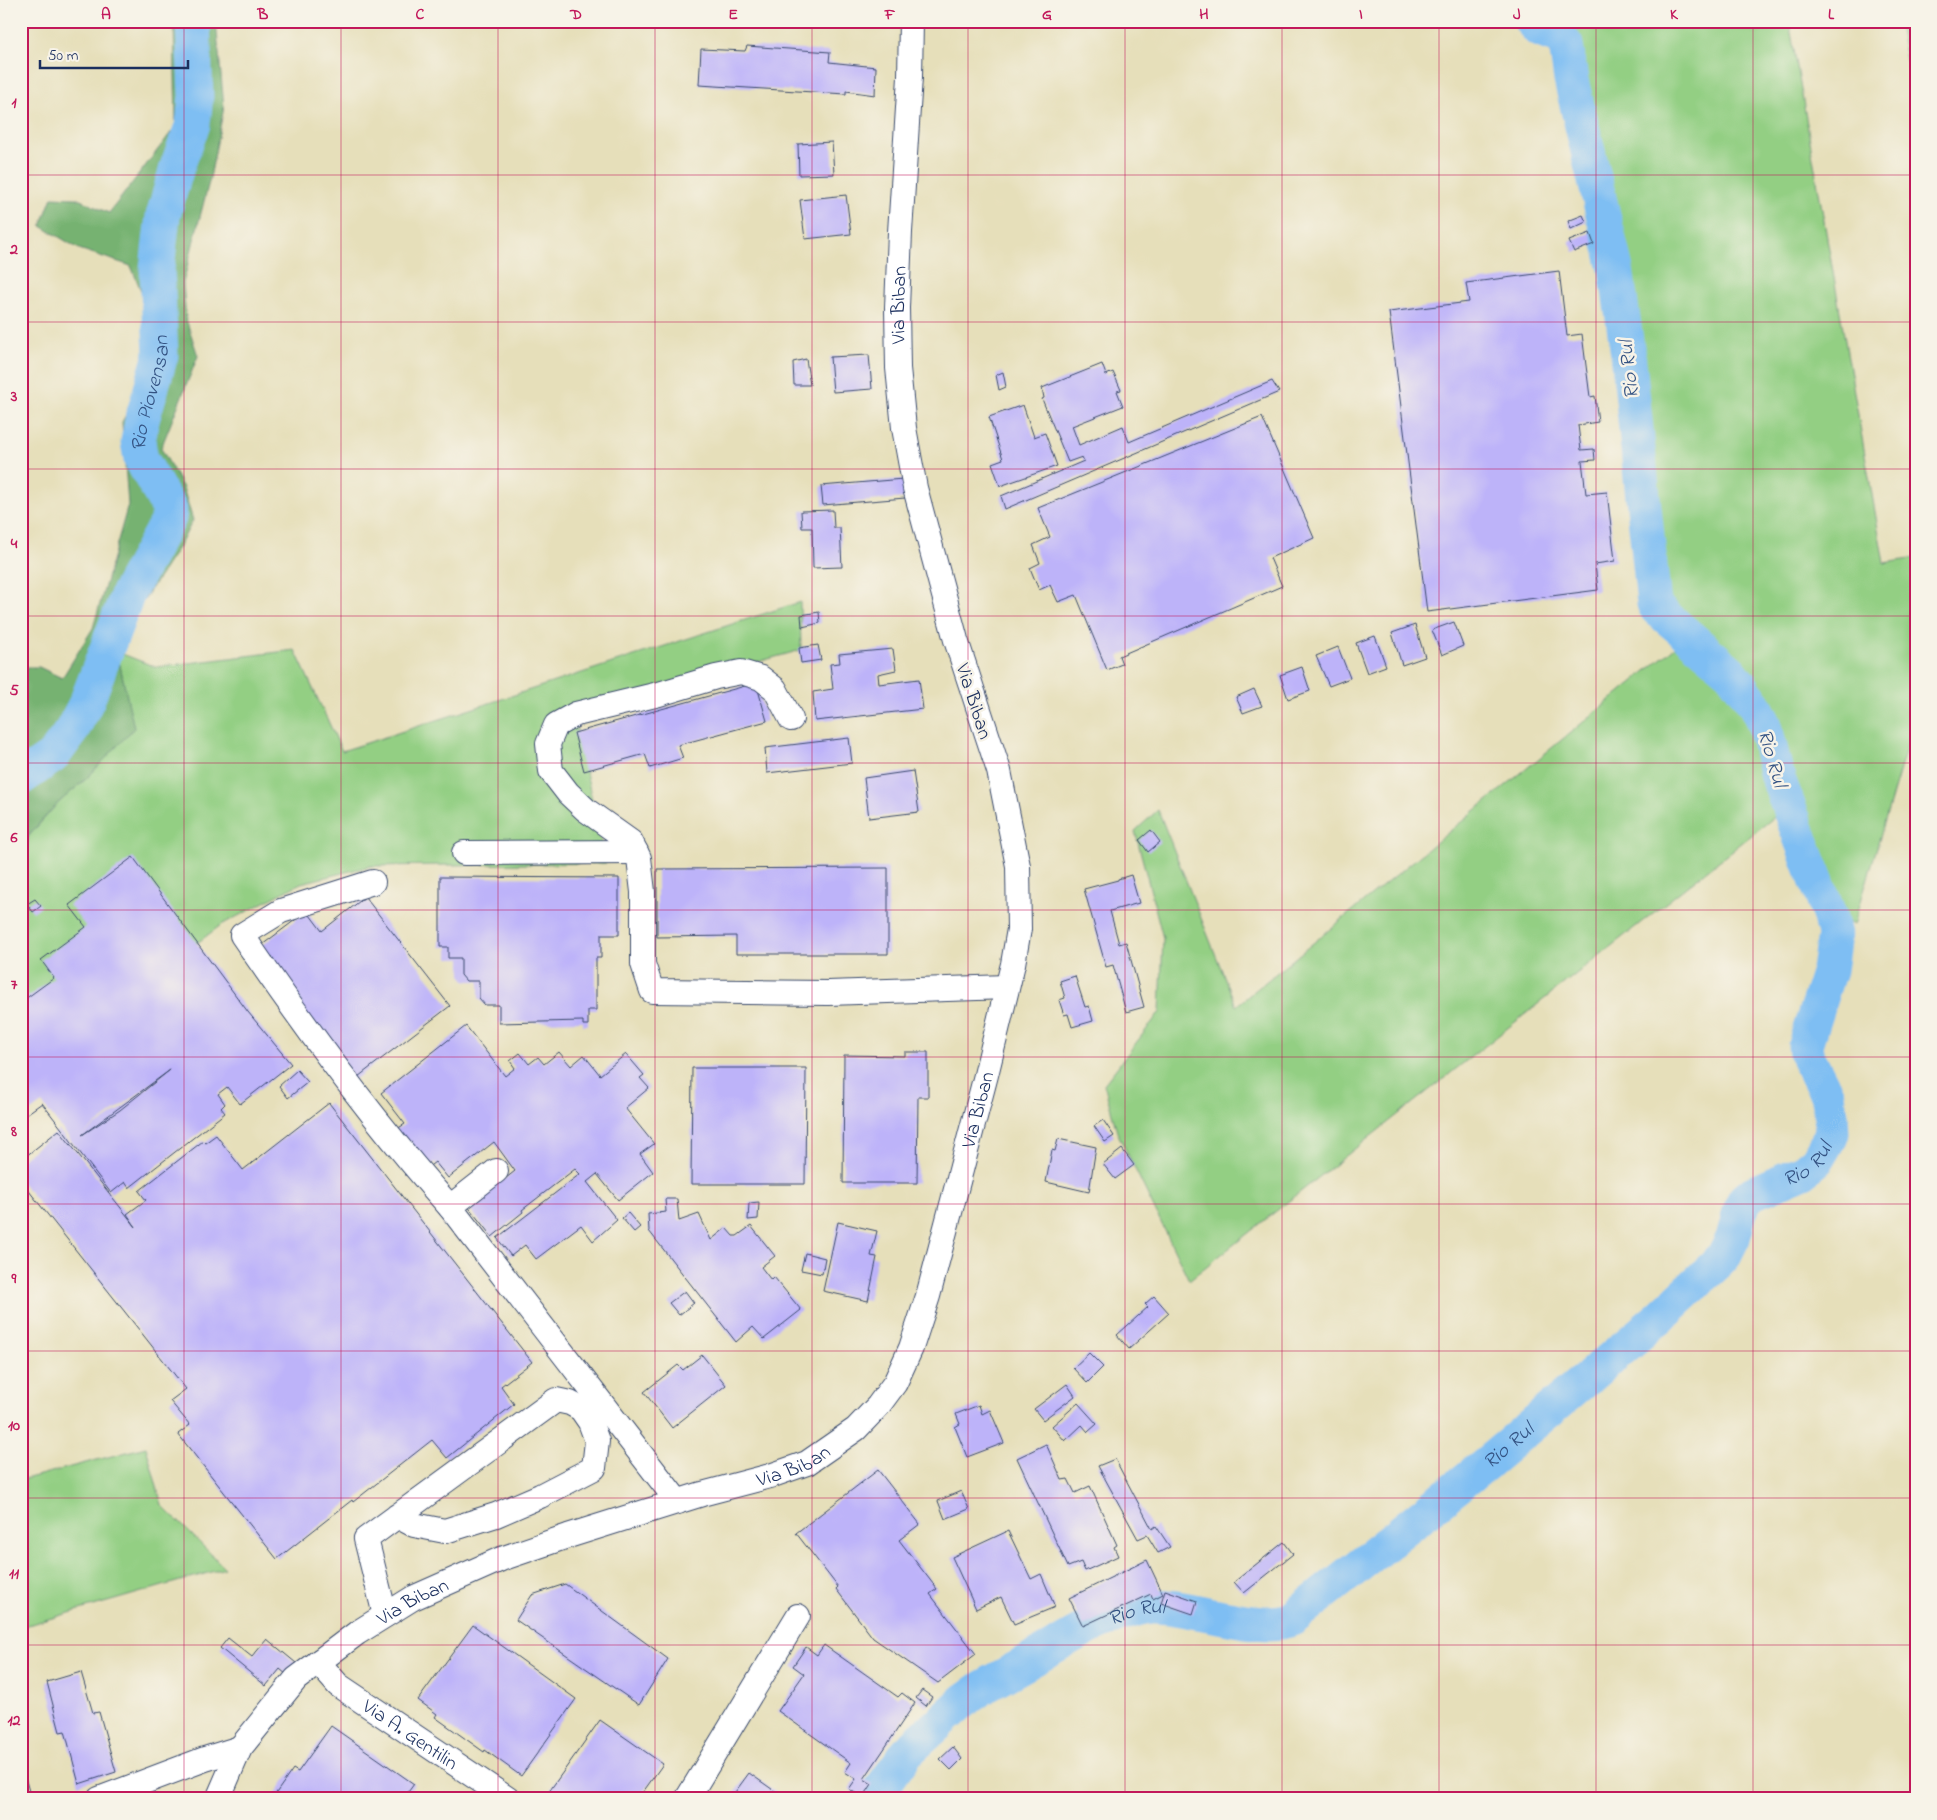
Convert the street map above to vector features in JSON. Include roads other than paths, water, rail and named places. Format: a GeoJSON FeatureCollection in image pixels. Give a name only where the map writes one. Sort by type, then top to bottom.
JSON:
{"type":"FeatureCollection","features":[{"type":"Feature","properties":{"kind":"street","name":"Via Biban"},"geometry":{"type":"LineString","coordinates":[[218,1799],[240,1748],[296,1679],[357,1632],[413,1598],[501,1559],[807,1463],[856,1429],[878,1406],[895,1383],[910,1348],[928,1296],[1007,987],[1018,929],[1018,866],[998,771],[956,640],[915,488],[904,428],[898,368],[899,241],[910,78],[911,21]]}},
{"type":"Feature","properties":{"kind":"street"},"geometry":{"type":"LineString","coordinates":[[791,719],[774,689],[761,678],[741,672],[716,676],[659,694],[576,714],[556,725],[548,744],[551,770],[568,793],[580,805],[631,842],[640,858],[643,892],[643,964],[652,991],[828,993],[1007,987]]}},
{"type":"Feature","properties":{"kind":"street"},"geometry":{"type":"LineString","coordinates":[[464,853],[636,852]]}},
{"type":"Feature","properties":{"kind":"street"},"geometry":{"type":"LineString","coordinates":[[373,882],[281,910],[242,935],[292,1008],[390,1136],[450,1207],[678,1502]]}},
{"type":"Feature","properties":{"kind":"street"},"geometry":{"type":"LineString","coordinates":[[450,1207],[496,1171]]}},
{"type":"Feature","properties":{"kind":"street"},"geometry":{"type":"LineString","coordinates":[[385,1615],[366,1539],[397,1516],[556,1400],[570,1403],[581,1409],[590,1422],[598,1441],[594,1468],[540,1496],[496,1515],[445,1531],[414,1525],[397,1516]]}},
{"type":"Feature","properties":{"kind":"street"},"geometry":{"type":"LineString","coordinates":[[687,1799],[798,1616]]}},
{"type":"Feature","properties":{"kind":"street","name":"Via A. Gentilin"},"geometry":{"type":"LineString","coordinates":[[318,1662],[338,1685],[508,1799]]}},
{"type":"Feature","properties":{"kind":"street"},"geometry":{"type":"LineString","coordinates":[[99,1799],[205,1758],[240,1748]]}},
{"type":"Feature","properties":{"kind":"waterway","name":"Rio Piovensan"},"geometry":{"type":"LineString","coordinates":[[21,778],[53,756],[72,730],[87,701],[128,593],[169,518],[170,510],[141,459],[138,442],[142,420],[161,355],[157,269],[163,216],[178,164],[193,124],[196,96],[193,21]]}},
{"type":"Feature","properties":{"kind":"waterway","name":"Rio Rul"},"geometry":{"type":"LineString","coordinates":[[874,1799],[907,1752],[965,1700],[982,1688],[1090,1627],[1129,1611],[1152,1606],[1262,1623],[1292,1619],[1488,1462],[1661,1316],[1723,1258],[1733,1238],[1742,1204],[1746,1199],[1753,1193],[1804,1171],[1817,1160],[1832,1133],[1827,1095],[1806,1053],[1805,1045],[1829,970],[1834,935],[1830,917],[1777,776],[1764,723],[1755,705],[1731,672],[1657,609],[1654,604],[1629,362],[1616,269],[1571,80],[1566,45],[1560,38],[1539,30],[1531,21]]}}]}
